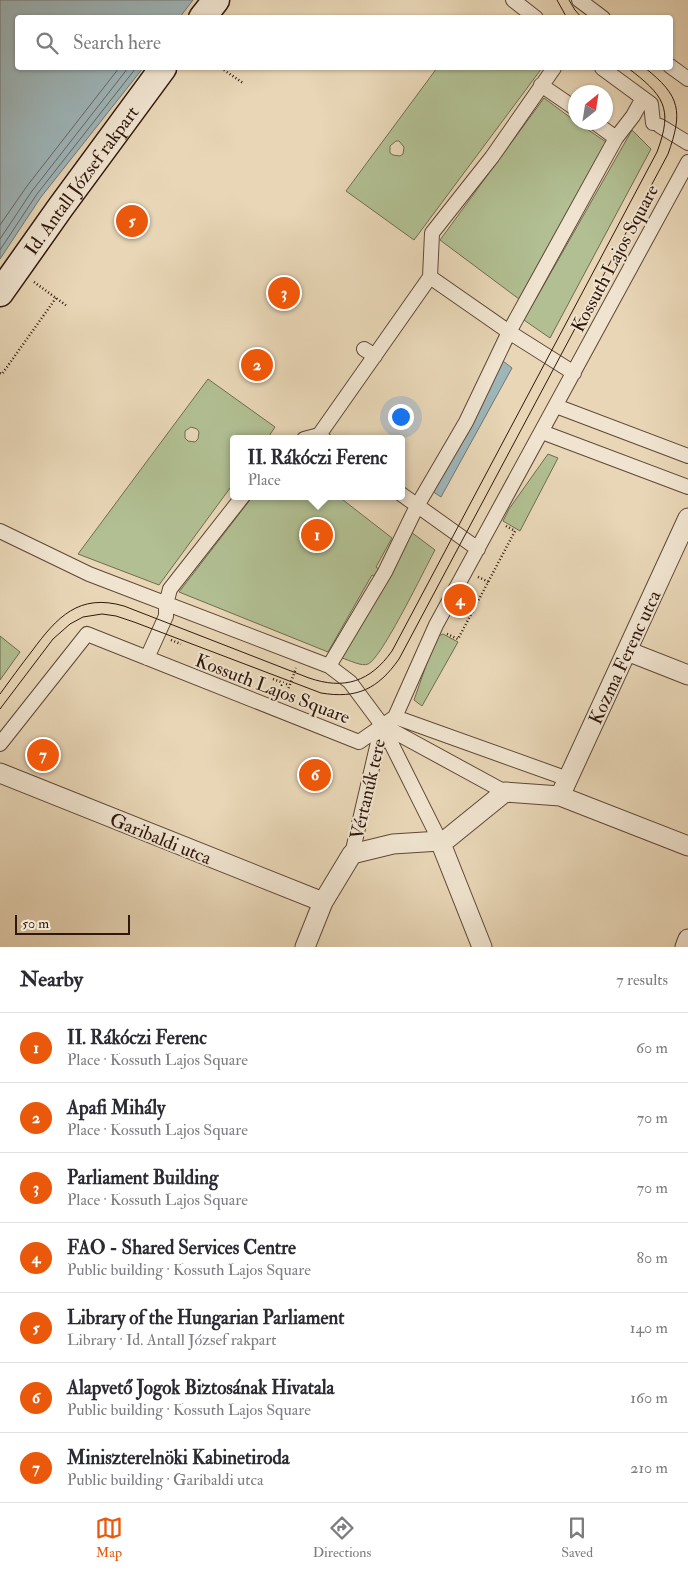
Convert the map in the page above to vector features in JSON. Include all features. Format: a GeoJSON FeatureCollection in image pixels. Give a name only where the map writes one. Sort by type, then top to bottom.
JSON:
{"type":"FeatureCollection","features":[{"type":"Feature","properties":{"kind":"main road"},"geometry":{"type":"LineString","coordinates":[[204,15],[216,0]]}},
{"type":"Feature","properties":{"kind":"main road","name":"Id. Antall József rakpart"},"geometry":{"type":"LineString","coordinates":[[0,293],[162,70]]}},
{"type":"Feature","properties":{"kind":"street"},"geometry":{"type":"LineString","coordinates":[[513,0],[532,15]]}},
{"type":"Feature","properties":{"kind":"street"},"geometry":{"type":"LineString","coordinates":[[579,0],[599,15]]}},
{"type":"Feature","properties":{"kind":"street"},"geometry":{"type":"LineString","coordinates":[[673,68],[688,79]]}},
{"type":"Feature","properties":{"kind":"street"},"geometry":{"type":"LineString","coordinates":[[322,435],[370,352],[430,277],[432,233],[492,157],[552,70]]}},
{"type":"Feature","properties":{"kind":"street"},"geometry":{"type":"LineString","coordinates":[[605,70],[651,104],[657,125],[688,143]]}},
{"type":"Feature","properties":{"kind":"street"},"geometry":{"type":"LineString","coordinates":[[541,85],[568,104]]}},
{"type":"Feature","properties":{"kind":"street"},"geometry":{"type":"LineString","coordinates":[[329,666],[385,572],[417,506],[466,422],[509,332],[616,138],[633,116],[643,98]]}},
{"type":"Feature","properties":{"kind":"street"},"geometry":{"type":"LineString","coordinates":[[605,130],[616,138]]}},
{"type":"Feature","properties":{"kind":"street","name":"Kossuth Lajos Square"},"geometry":{"type":"LineString","coordinates":[[0,744],[87,634],[359,742],[395,716],[435,628],[688,162]]}},
{"type":"Feature","properties":{"kind":"street"},"geometry":{"type":"LineString","coordinates":[[430,277],[509,332],[574,373]]}},
{"type":"Feature","properties":{"kind":"street"},"geometry":{"type":"LineString","coordinates":[[556,406],[688,456]]}},
{"type":"Feature","properties":{"kind":"street"},"geometry":{"type":"LineString","coordinates":[[542,432],[688,488]]}},
{"type":"Feature","properties":{"kind":"street"},"geometry":{"type":"LineString","coordinates":[[405,497],[478,549]]}},
{"type":"Feature","properties":{"kind":"street"},"geometry":{"type":"LineString","coordinates":[[147,658],[166,616],[166,604],[170,589],[240,500]]}},
{"type":"Feature","properties":{"kind":"street","name":"Kozma Ferenc utca"},"geometry":{"type":"LineString","coordinates":[[560,796],[688,518]]}},
{"type":"Feature","properties":{"kind":"street","name":"Kossuth Lajos Square"},"geometry":{"type":"LineString","coordinates":[[0,531],[89,574],[329,666],[350,682],[382,726]]}},
{"type":"Feature","properties":{"kind":"street"},"geometry":{"type":"LineString","coordinates":[[627,651],[688,675]]}},
{"type":"Feature","properties":{"kind":"street","name":"Vértanúk tere"},"geometry":{"type":"LineString","coordinates":[[395,716],[568,778]]}},
{"type":"Feature","properties":{"kind":"street","name":"Vértanúk tere"},"geometry":{"type":"LineString","coordinates":[[382,726],[505,792],[560,796],[688,846]]}},
{"type":"Feature","properties":{"kind":"street","name":"Vértanúk tere"},"geometry":{"type":"LineString","coordinates":[[382,726],[440,841]]}},
{"type":"Feature","properties":{"kind":"street","name":"Vértanúk tere"},"geometry":{"type":"LineString","coordinates":[[382,726],[352,854],[392,844],[447,839],[505,792]]}},
{"type":"Feature","properties":{"kind":"street","name":"Garibaldi utca"},"geometry":{"type":"LineString","coordinates":[[0,773],[322,902]]}},
{"type":"Feature","properties":{"kind":"street"},"geometry":{"type":"LineString","coordinates":[[440,841],[482,947]]}},
{"type":"Feature","properties":{"kind":"street"},"geometry":{"type":"LineString","coordinates":[[305,947],[322,902],[352,854]]}},
{"type":"Feature","properties":{"kind":"street"},"geometry":{"type":"LineString","coordinates":[[685,947],[688,939]]}},
{"type":"Feature","properties":{"kind":"path"},"geometry":{"type":"LineString","coordinates":[[224,70],[243,83]]}},
{"type":"Feature","properties":{"kind":"path"},"geometry":{"type":"LineString","coordinates":[[31,280],[67,306]]}},
{"type":"Feature","properties":{"kind":"path"},"geometry":{"type":"LineString","coordinates":[[0,372],[2,374],[56,298]]}},
{"type":"Feature","properties":{"kind":"path"},"geometry":{"type":"LineString","coordinates":[[435,628],[458,639],[515,531]]}},
{"type":"Feature","properties":{"kind":"path"},"geometry":{"type":"LineString","coordinates":[[280,712],[301,655]]}},
{"type":"Feature","properties":{"kind":"path"},"geometry":{"type":"LineString","coordinates":[[273,679],[289,685]]}},
{"type":"Feature","properties":{"kind":"green space"},"geometry":{"type":"Polygon","coordinates":[[[436,70],[541,70],[414,240],[346,191],[436,70]],[[396,141],[390,146],[390,153],[400,156],[403,154],[404,147],[399,141],[396,141]]]}},
{"type":"Feature","properties":{"kind":"green space"},"geometry":{"type":"Polygon","coordinates":[[[544,98],[568,116],[568,130],[588,130],[606,142],[519,299],[440,240],[544,98]]]}},
{"type":"Feature","properties":{"kind":"green space"},"geometry":{"type":"Polygon","coordinates":[[[632,130],[651,149],[550,338],[524,320],[632,130]]]}},
{"type":"Feature","properties":{"kind":"green space"},"geometry":{"type":"Polygon","coordinates":[[[208,379],[275,427],[270,435],[230,435],[230,488],[159,585],[78,554],[208,379]],[[191,427],[185,431],[185,438],[188,441],[195,442],[198,439],[199,432],[191,427]]]}},
{"type":"Feature","properties":{"kind":"green space"},"geometry":{"type":"Polygon","coordinates":[[[548,454],[558,458],[520,531],[503,521],[509,509],[548,454]]]}},
{"type":"Feature","properties":{"kind":"green space"},"geometry":{"type":"Polygon","coordinates":[[[250,500],[343,500],[392,538],[376,567],[380,570],[376,577],[372,575],[328,652],[179,592],[250,500]]]}},
{"type":"Feature","properties":{"kind":"green space"},"geometry":{"type":"Polygon","coordinates":[[[411,532],[435,550],[403,611],[383,646],[368,664],[359,664],[342,658],[411,532]]]}},
{"type":"Feature","properties":{"kind":"green space"},"geometry":{"type":"Polygon","coordinates":[[[443,634],[458,642],[422,706],[414,700],[436,637],[443,634]]]}},
{"type":"Feature","properties":{"kind":"green space"},"geometry":{"type":"Polygon","coordinates":[[[0,636],[20,652],[0,680],[0,636]]]}},
{"type":"Feature","properties":{"kind":"water"},"geometry":{"type":"Polygon","coordinates":[[[0,0],[193,0],[182,15],[15,15],[15,70],[141,70],[41,197],[0,259],[0,0]]]}},
{"type":"Feature","properties":{"kind":"water"},"geometry":{"type":"Polygon","coordinates":[[[503,361],[512,368],[441,497],[432,491],[503,361]]]}},
{"type":"Feature","properties":{"kind":"tram line"},"geometry":{"type":"LineString","coordinates":[[557,0],[565,15]]}},
{"type":"Feature","properties":{"kind":"tram line"},"geometry":{"type":"LineString","coordinates":[[569,0],[579,15]]}},
{"type":"Feature","properties":{"kind":"tram line"},"geometry":{"type":"LineString","coordinates":[[0,694],[41,639],[60,618],[70,611],[94,603],[124,606],[322,682],[345,683],[355,681],[375,670],[384,662],[392,651],[657,152],[665,124],[665,113],[662,103],[650,86],[630,70]]}},
{"type":"Feature","properties":{"kind":"tram line"},"geometry":{"type":"LineString","coordinates":[[0,709],[53,639],[70,624],[83,617],[102,614],[134,622],[321,693],[356,693],[366,690],[383,678],[399,659],[668,154],[676,127],[676,106],[666,87],[647,70]]}},
{"type":"Feature","properties":{"kind":"place","name":"Library of the Hungarian Parliament"},"geometry":{"type":"Point","coordinates":[132,221]}},
{"type":"Feature","properties":{"kind":"place","name":"Parliament Building"},"geometry":{"type":"Point","coordinates":[284,293]}},
{"type":"Feature","properties":{"kind":"place","name":"Apafi Mihály"},"geometry":{"type":"Point","coordinates":[257,365]}},
{"type":"Feature","properties":{"kind":"place","name":"II. Rákóczi Ferenc"},"geometry":{"type":"Point","coordinates":[317,535]}},
{"type":"Feature","properties":{"kind":"place","name":"FAO - Shared Services Centre"},"geometry":{"type":"Point","coordinates":[460,600]}},
{"type":"Feature","properties":{"kind":"place","name":"Miniszterelnöki Kabinetiroda"},"geometry":{"type":"Point","coordinates":[43,755]}},
{"type":"Feature","properties":{"kind":"place","name":"Alapvető Jogok Biztosának Hivatala"},"geometry":{"type":"Point","coordinates":[315,775]}}]}
